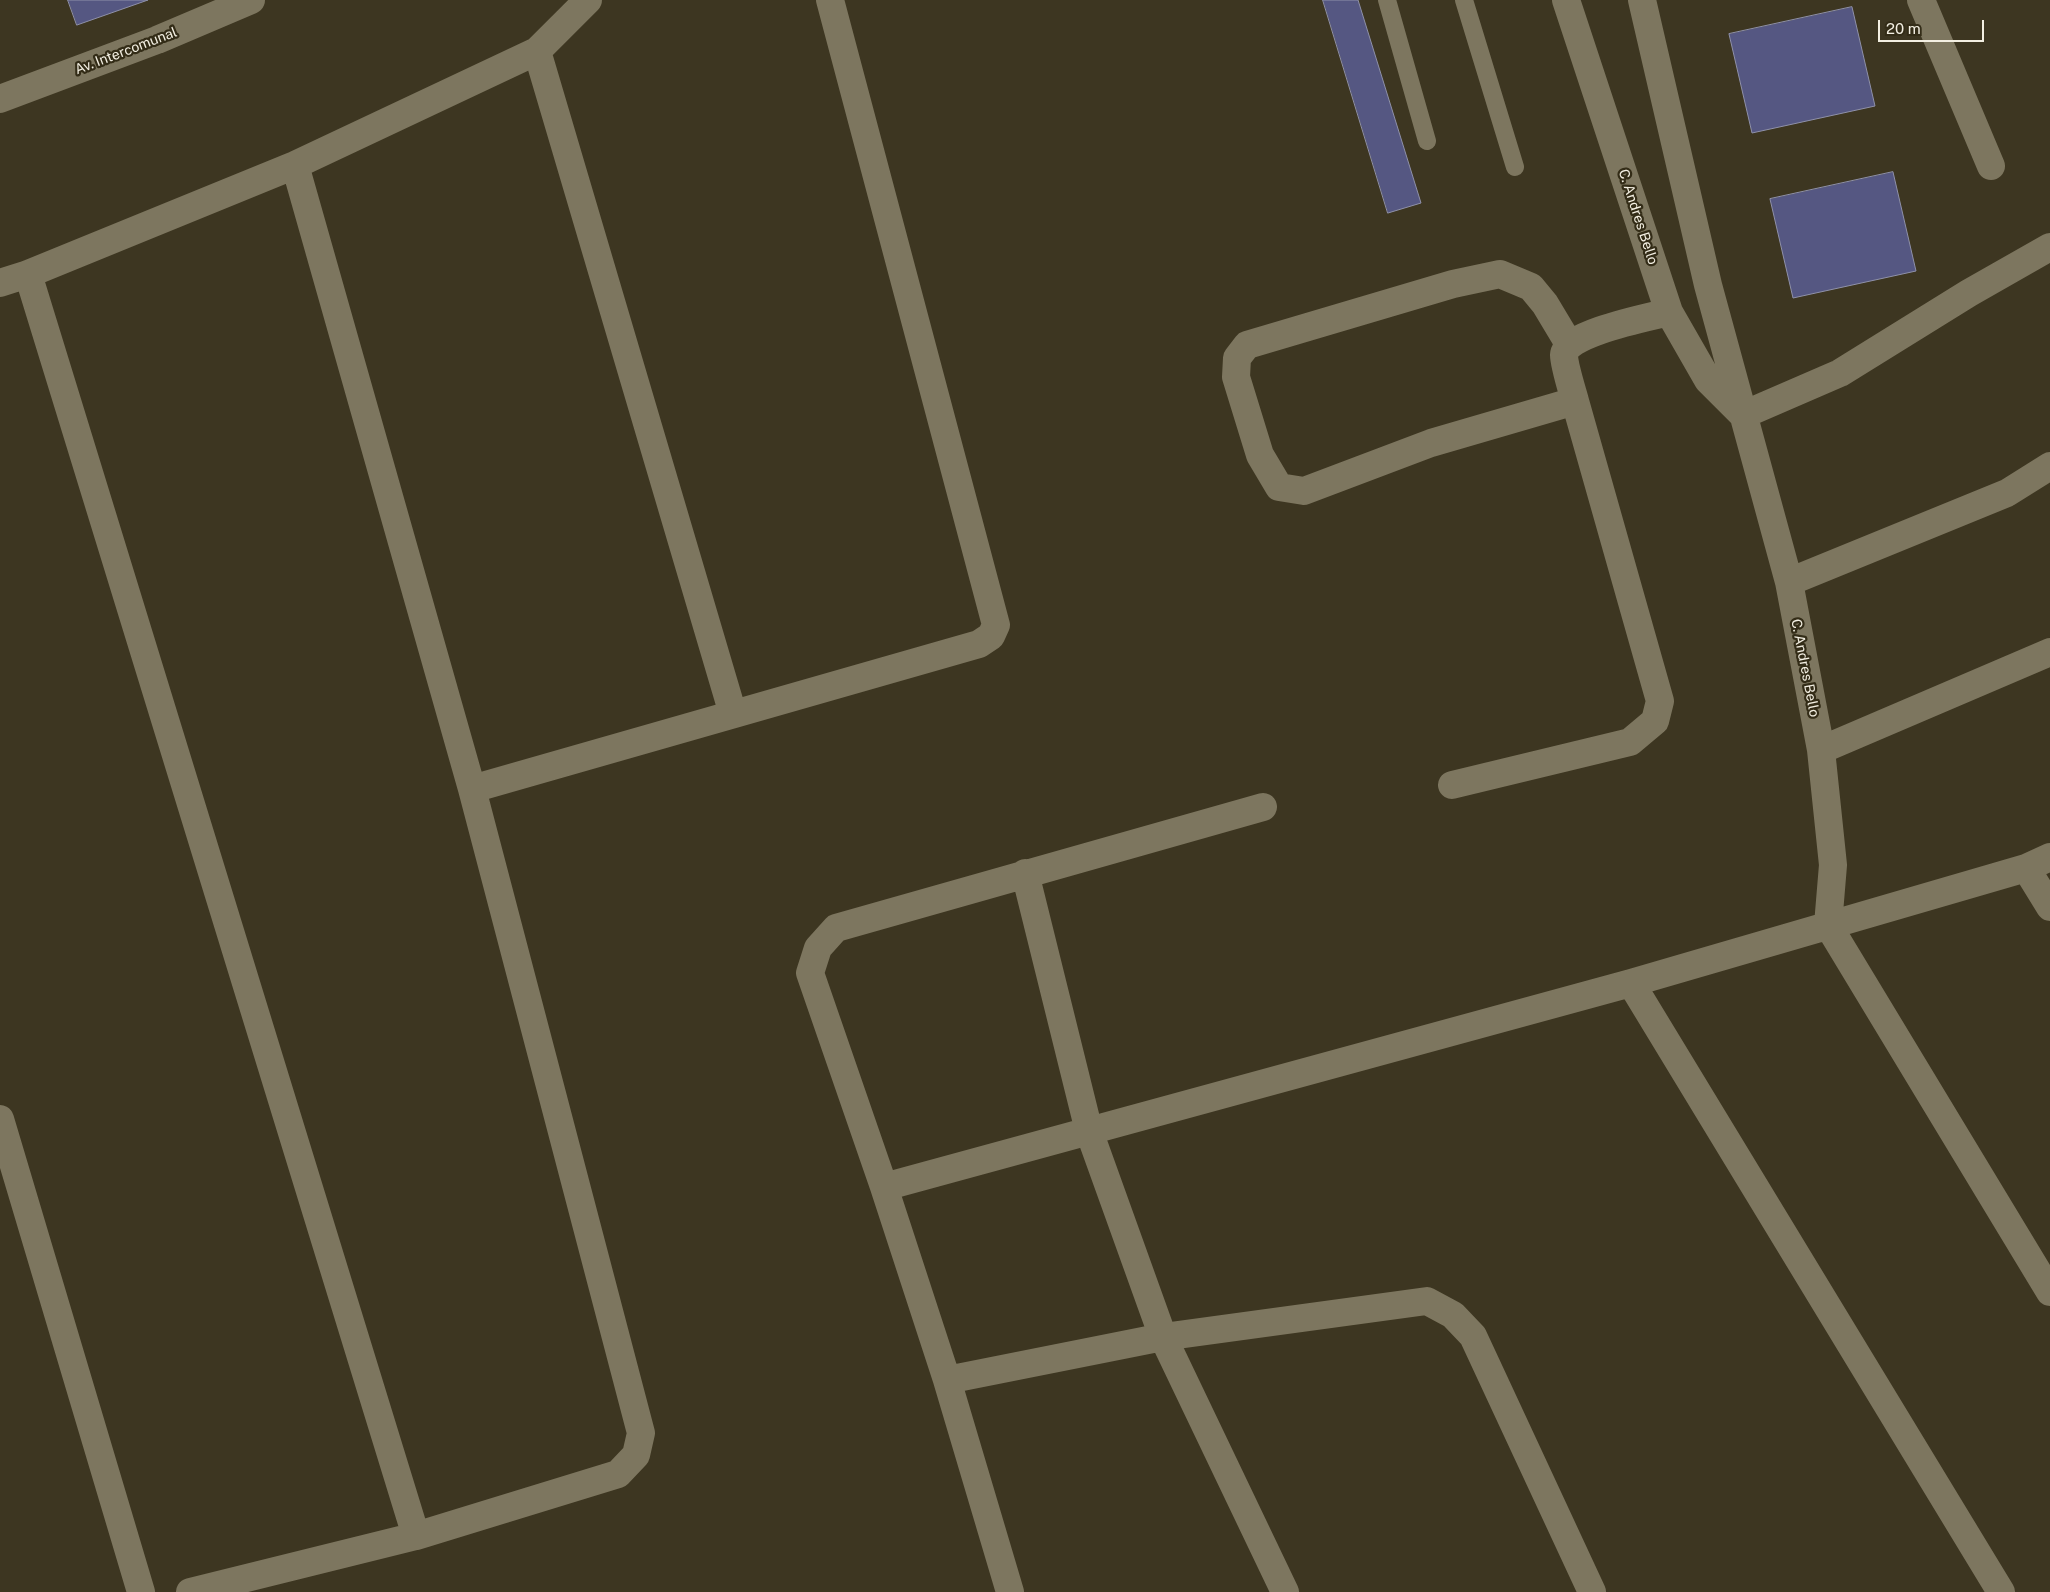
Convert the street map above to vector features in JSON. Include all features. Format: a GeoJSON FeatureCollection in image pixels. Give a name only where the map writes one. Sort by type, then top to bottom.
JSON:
{"type":"FeatureCollection","features":[{"type":"Feature","properties":{"kind":"street","name":"Av. Intercomunal"},"geometry":{"type":"LineString","coordinates":[[0,99],[157,40],[251,0]]}},
{"type":"Feature","properties":{"kind":"street"},"geometry":{"type":"LineString","coordinates":[[0,283],[28,274],[296,165],[537,50],[588,0]]}},
{"type":"Feature","properties":{"kind":"street"},"geometry":{"type":"LineString","coordinates":[[472,789],[979,644],[990,636],[996,625],[830,0]]}},
{"type":"Feature","properties":{"kind":"street","name":"C. Andres Bello"},"geometry":{"type":"LineString","coordinates":[[1566,0],[1669,312],[1708,380],[1744,415]]}},
{"type":"Feature","properties":{"kind":"street","name":"C. Andres Bello"},"geometry":{"type":"LineString","coordinates":[[1642,0],[1708,285],[1789,582],[1821,750],[1833,865],[1828,926]]}},
{"type":"Feature","properties":{"kind":"street"},"geometry":{"type":"LineString","coordinates":[[1921,0],[1991,166]]}},
{"type":"Feature","properties":{"kind":"street"},"geometry":{"type":"LineString","coordinates":[[537,50],[733,714]]}},
{"type":"Feature","properties":{"kind":"street"},"geometry":{"type":"LineString","coordinates":[[190,1592],[416,1536],[618,1474],[636,1455],[641,1432],[472,789],[296,165]]}},
{"type":"Feature","properties":{"kind":"street"},"geometry":{"type":"LineString","coordinates":[[1744,415],[1840,373],[1969,293],[2050,247]]}},
{"type":"Feature","properties":{"kind":"street"},"geometry":{"type":"LineString","coordinates":[[28,274],[416,1536]]}},
{"type":"Feature","properties":{"kind":"street"},"geometry":{"type":"LineString","coordinates":[[1569,344],[1545,304],[1531,287],[1500,274],[1453,284],[1247,345],[1237,358],[1236,377],[1260,455],[1280,487],[1304,491],[1431,443],[1575,401]]}},
{"type":"Feature","properties":{"kind":"street"},"geometry":{"type":"LineString","coordinates":[[1452,785],[1630,742],[1655,721],[1660,701],[1575,401],[1564,354],[1569,344],[1580,337],[1669,312]]}},
{"type":"Feature","properties":{"kind":"street"},"geometry":{"type":"LineString","coordinates":[[1789,582],[2007,493],[2050,466]]}},
{"type":"Feature","properties":{"kind":"street"},"geometry":{"type":"LineString","coordinates":[[1821,750],[2050,652]]}},
{"type":"Feature","properties":{"kind":"street"},"geometry":{"type":"LineString","coordinates":[[1010,1592],[947,1380],[884,1187],[810,973],[818,948],[836,928],[1263,807]]}},
{"type":"Feature","properties":{"kind":"street"},"geometry":{"type":"LineString","coordinates":[[884,1187],[1631,983],[2038,863],[2050,907]]}},
{"type":"Feature","properties":{"kind":"street"},"geometry":{"type":"LineString","coordinates":[[1026,873],[1089,1131],[1163,1338],[1285,1592]]}},
{"type":"Feature","properties":{"kind":"street"},"geometry":{"type":"LineString","coordinates":[[1828,926],[2050,1292]]}},
{"type":"Feature","properties":{"kind":"street"},"geometry":{"type":"LineString","coordinates":[[1631,983],[2001,1592]]}},
{"type":"Feature","properties":{"kind":"street"},"geometry":{"type":"LineString","coordinates":[[0,1119],[140,1592]]}},
{"type":"Feature","properties":{"kind":"street"},"geometry":{"type":"LineString","coordinates":[[947,1380],[1163,1338],[1427,1302],[1453,1315],[1473,1336],[1592,1592]]}},
{"type":"Feature","properties":{"kind":"lane"},"geometry":{"type":"LineString","coordinates":[[1386,0],[1427,141]]}},
{"type":"Feature","properties":{"kind":"lane"},"geometry":{"type":"LineString","coordinates":[[1464,0],[1515,167]]}},
{"type":"Feature","properties":{"kind":"building"},"geometry":{"type":"Polygon","coordinates":[[[68,0],[148,0],[77,25],[68,0]]]}},
{"type":"Feature","properties":{"kind":"building"},"geometry":{"type":"Polygon","coordinates":[[[1323,0],[1358,0],[1421,203],[1388,213],[1323,0]]]}},
{"type":"Feature","properties":{"kind":"building"},"geometry":{"type":"Polygon","coordinates":[[[1852,7],[1875,106],[1752,133],[1729,34],[1852,7]]]}},
{"type":"Feature","properties":{"kind":"building"},"geometry":{"type":"Polygon","coordinates":[[[1893,172],[1916,271],[1793,298],[1770,199],[1893,172]]]}}]}
